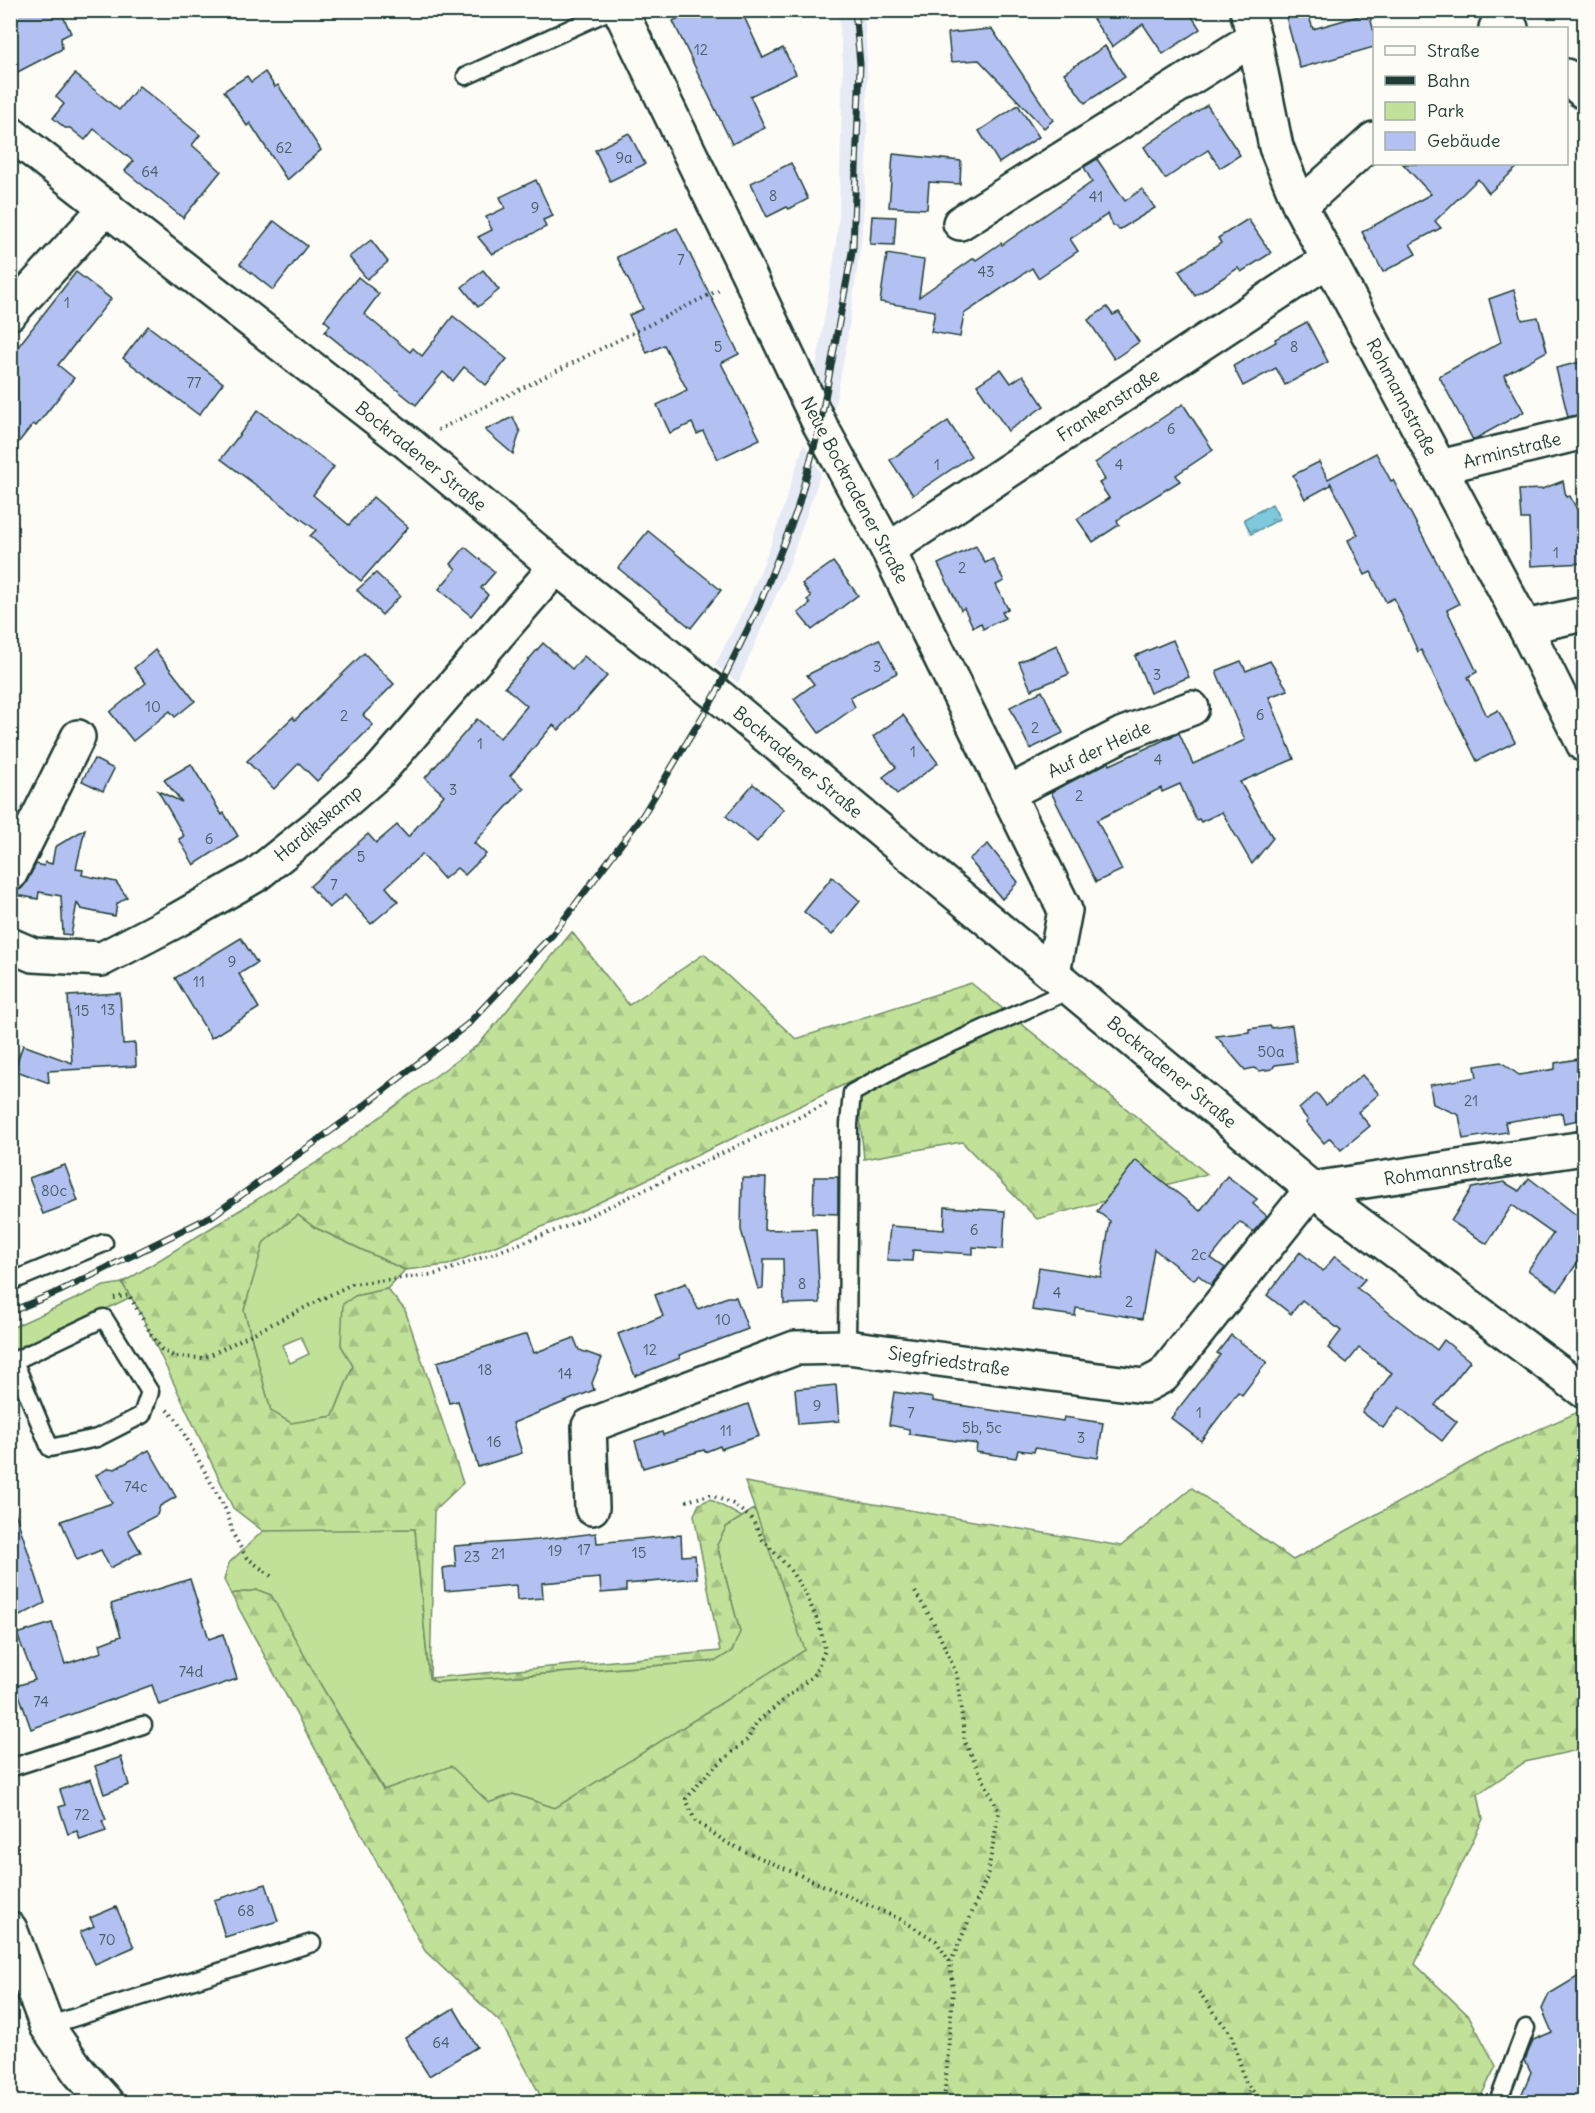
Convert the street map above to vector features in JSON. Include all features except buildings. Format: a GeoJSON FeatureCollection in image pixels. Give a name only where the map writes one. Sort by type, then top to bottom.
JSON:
{"type":"FeatureCollection","features":[{"type":"Feature","properties":{"kind":"street","name":"Neue Bockradener Straße"},"geometry":{"type":"LineString","coordinates":[[620,10],[820,425],[888,550],[1065,910],[1063,981]]}},
{"type":"Feature","properties":{"kind":"street"},"geometry":{"type":"LineString","coordinates":[[1497,27],[1504,22],[1510,27]]}},
{"type":"Feature","properties":{"kind":"street","name":"Rohmannstraße"},"geometry":{"type":"LineString","coordinates":[[960,222],[1251,24],[1276,147],[1300,206],[1525,627],[1584,745]]}},
{"type":"Feature","properties":{"kind":"street"},"geometry":{"type":"LineString","coordinates":[[1568,78],[1584,92]]}},
{"type":"Feature","properties":{"kind":"street","name":"Bockradener Straße"},"geometry":{"type":"LineString","coordinates":[[10,133],[409,444],[556,567],[716,694],[1312,1189],[1584,1391]]}},
{"type":"Feature","properties":{"kind":"street"},"geometry":{"type":"LineString","coordinates":[[1300,206],[1373,140]]}},
{"type":"Feature","properties":{"kind":"street"},"geometry":{"type":"LineString","coordinates":[[10,313],[107,207]]}},
{"type":"Feature","properties":{"kind":"street","name":"Frankenstraße"},"geometry":{"type":"LineString","coordinates":[[888,550],[1328,260]]}},
{"type":"Feature","properties":{"kind":"street","name":"Arminstraße"},"geometry":{"type":"LineString","coordinates":[[1440,467],[1584,432]]}},
{"type":"Feature","properties":{"kind":"street","name":"Hardikskamp"},"geometry":{"type":"LineString","coordinates":[[10,945],[33,955],[102,959],[256,875],[379,772],[556,567]]}},
{"type":"Feature","properties":{"kind":"street"},"geometry":{"type":"LineString","coordinates":[[1525,627],[1584,614]]}},
{"type":"Feature","properties":{"kind":"street","name":"Auf der Heide"},"geometry":{"type":"LineString","coordinates":[[1008,793],[1123,734],[1192,708]]}},
{"type":"Feature","properties":{"kind":"street"},"geometry":{"type":"LineString","coordinates":[[10,874],[78,737]]}},
{"type":"Feature","properties":{"kind":"street","name":"Rohmannstraße"},"geometry":{"type":"LineString","coordinates":[[1312,1189],[1584,1148]]}},
{"type":"Feature","properties":{"kind":"street","name":"Siegfriedstraße"},"geometry":{"type":"LineString","coordinates":[[592,1508],[589,1426],[795,1348],[847,1347],[1144,1386],[1162,1376],[1312,1189]]}},
{"type":"Feature","properties":{"kind":"street"},"geometry":{"type":"LineString","coordinates":[[10,1929],[47,2026],[79,2072],[106,2103]]}},
{"type":"Feature","properties":{"kind":"lane"},"geometry":{"type":"LineString","coordinates":[[466,76],[611,10]]}},
{"type":"Feature","properties":{"kind":"lane"},"geometry":{"type":"LineString","coordinates":[[847,1347],[849,1124],[852,1093],[899,1066],[1063,981]]}},
{"type":"Feature","properties":{"kind":"lane"},"geometry":{"type":"LineString","coordinates":[[10,1282],[104,1242]]}},
{"type":"Feature","properties":{"kind":"lane"},"geometry":{"type":"LineString","coordinates":[[104,1318],[150,1392],[142,1415],[97,1438],[50,1448],[12,1362],[104,1318]]}},
{"type":"Feature","properties":{"kind":"lane"},"geometry":{"type":"LineString","coordinates":[[10,1768],[142,1725]]}},
{"type":"Feature","properties":{"kind":"lane"},"geometry":{"type":"LineString","coordinates":[[47,2026],[312,1943]]}},
{"type":"Feature","properties":{"kind":"lane"},"geometry":{"type":"LineString","coordinates":[[1498,2103],[1526,2028]]}},
{"type":"Feature","properties":{"kind":"path"},"geometry":{"type":"LineString","coordinates":[[409,444],[749,275]]}},
{"type":"Feature","properties":{"kind":"path"},"geometry":{"type":"LineString","coordinates":[[107,1302],[119,1295],[129,1294],[161,1349],[175,1357],[204,1358],[352,1284],[437,1274],[565,1227],[852,1093]]}},
{"type":"Feature","properties":{"kind":"path"},"geometry":{"type":"LineString","coordinates":[[150,1392],[176,1419],[227,1512],[233,1534],[246,1557],[271,1576]]}},
{"type":"Feature","properties":{"kind":"path"},"geometry":{"type":"LineString","coordinates":[[686,1502],[710,1495],[734,1504],[752,1520],[763,1540],[789,1568],[806,1594],[820,1627],[825,1650],[815,1674],[756,1723],[748,1738],[708,1773],[686,1799],[695,1821],[729,1844],[902,1920],[936,1941],[950,1962],[953,1990],[944,2103]]}},
{"type":"Feature","properties":{"kind":"path"},"geometry":{"type":"LineString","coordinates":[[915,1592],[933,1621],[957,1675],[965,1742],[999,1812],[987,1877],[950,1962]]}},
{"type":"Feature","properties":{"kind":"path"},"geometry":{"type":"LineString","coordinates":[[1199,1992],[1232,2036],[1245,2081],[1262,2103]]}},
{"type":"Feature","properties":{"kind":"path"},"geometry":{"type":"LineString","coordinates":[[1242,2103],[1251,2088]]}},
{"type":"Feature","properties":{"kind":"shaded area"},"geometry":{"type":"Polygon","coordinates":[[[838,11],[864,11],[867,62],[867,159],[861,243],[834,410],[815,373],[839,216],[843,62],[838,11]]]}},
{"type":"Feature","properties":{"kind":"shaded area"},"geometry":{"type":"Polygon","coordinates":[[[804,443],[821,473],[789,565],[738,683],[715,665],[749,599],[772,542],[804,443]]]}},
{"type":"Feature","properties":{"kind":"green space"},"geometry":{"type":"Polygon","coordinates":[[[572,932],[629,1005],[704,954],[796,1039],[971,983],[1207,1174],[1037,1219],[962,1142],[864,1159],[856,1079],[579,1212],[448,1265],[405,1270],[314,1227],[298,1215],[264,1242],[244,1310],[271,1411],[291,1423],[333,1416],[353,1366],[341,1345],[343,1304],[355,1296],[387,1289],[405,1310],[463,1483],[434,1511],[430,1678],[720,1651],[694,1515],[699,1504],[710,1499],[742,1517],[726,1527],[717,1545],[740,1632],[732,1651],[716,1661],[436,1682],[429,1678],[415,1529],[263,1531],[233,1508],[139,1310],[122,1283],[324,1158],[479,1044],[572,932]]]}},
{"type":"Feature","properties":{"kind":"green space"},"geometry":{"type":"Polygon","coordinates":[[[298,1215],[314,1227],[405,1270],[387,1289],[355,1296],[341,1345],[353,1366],[333,1416],[291,1424],[271,1412],[244,1310],[263,1242],[298,1215]],[[301,1337],[282,1345],[290,1363],[309,1354],[301,1337]]]}},
{"type":"Feature","properties":{"kind":"green space"},"geometry":{"type":"Polygon","coordinates":[[[122,1283],[131,1297],[11,1355],[11,1328],[104,1286],[122,1283]]]}},
{"type":"Feature","properties":{"kind":"green space"},"geometry":{"type":"Polygon","coordinates":[[[1578,1412],[1584,1417],[1584,1758],[1577,1750],[1525,1762],[1478,1794],[1483,1819],[1415,1964],[1469,2016],[1496,2066],[1478,2102],[544,2102],[501,2023],[425,1951],[231,1594],[258,1590],[271,1595],[383,1790],[451,1766],[489,1803],[513,1794],[555,1808],[805,1650],[745,1482],[1121,1546],[1192,1488],[1293,1560],[1499,1447],[1578,1412]]]}},
{"type":"Feature","properties":{"kind":"green space"},"geometry":{"type":"Polygon","coordinates":[[[754,1509],[833,1634],[843,1658],[555,1808],[513,1794],[489,1803],[451,1767],[384,1790],[319,1682],[271,1595],[258,1590],[231,1594],[224,1580],[229,1563],[263,1531],[407,1519],[415,1529],[429,1678],[436,1682],[716,1661],[740,1632],[717,1545],[726,1527],[754,1509]]]}},
{"type":"Feature","properties":{"kind":"water"},"geometry":{"type":"Polygon","coordinates":[[[1272,504],[1280,519],[1251,534],[1244,519],[1272,504]]]}},
{"type":"Feature","properties":{"kind":"railway"},"geometry":{"type":"LineString","coordinates":[[10,1312],[60,1291],[212,1216],[346,1120],[468,1024],[553,934],[643,815],[716,694],[759,606],[797,510],[820,425],[853,247],[860,64],[855,10]]}}]}
